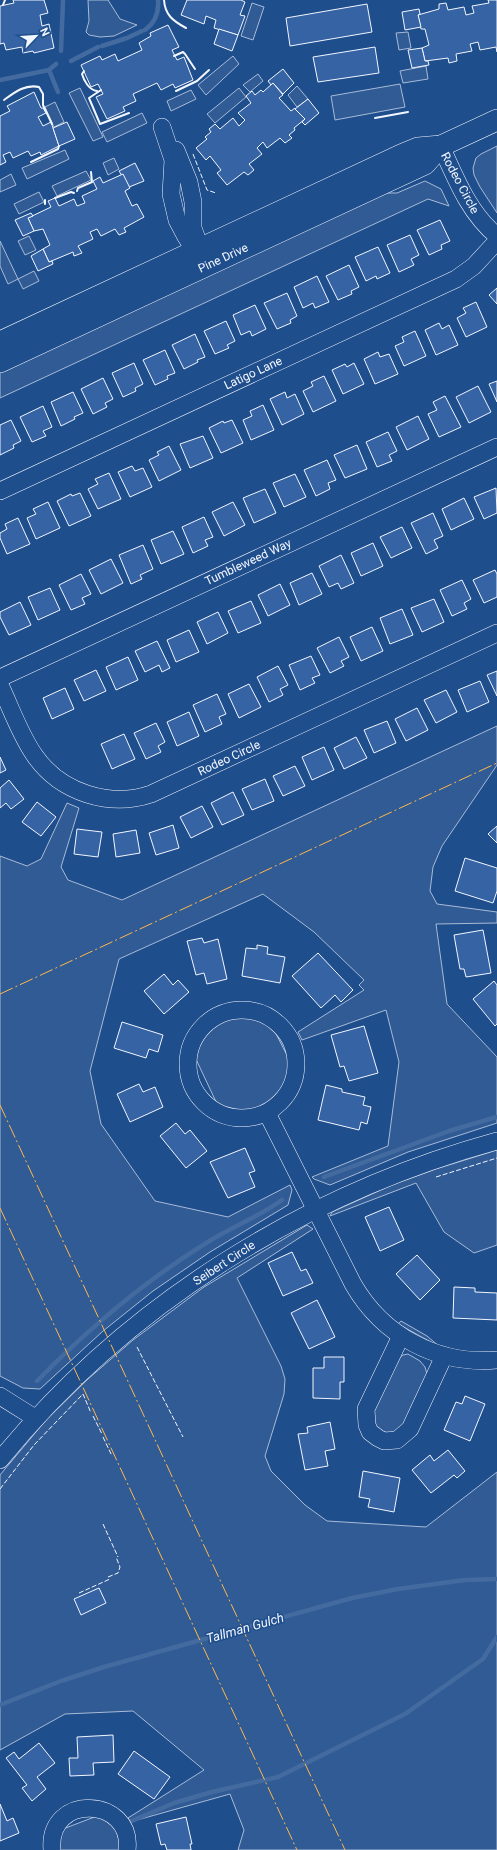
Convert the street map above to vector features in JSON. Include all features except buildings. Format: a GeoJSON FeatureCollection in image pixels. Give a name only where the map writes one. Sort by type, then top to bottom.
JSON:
{"type":"FeatureCollection","features":[{"type":"Feature","properties":{"kind":"main road","name":"Pine Drive"},"geometry":{"type":"LineString","coordinates":[[0,362],[200,256],[418,148],[441,146],[497,120]]}},
{"type":"Feature","properties":{"kind":"main road","name":"Pine Drive"},"geometry":{"type":"LineString","coordinates":[[0,342],[200,256]]}},
{"type":"Feature","properties":{"kind":"street"},"geometry":{"type":"LineString","coordinates":[[162,127],[172,142],[189,182],[193,202],[194,233],[200,256],[177,220],[173,205],[172,160],[162,127]]}},
{"type":"Feature","properties":{"kind":"street","name":"Rodeo Circle"},"geometry":{"type":"LineString","coordinates":[[441,146],[468,202],[481,221],[497,236]]}},
{"type":"Feature","properties":{"kind":"street","name":"Latigo Lane"},"geometry":{"type":"LineString","coordinates":[[0,491],[456,279],[474,266],[497,241]]}},
{"type":"Feature","properties":{"kind":"street","name":"Tumbleweed Way"},"geometry":{"type":"LineString","coordinates":[[0,678],[497,447]]}},
{"type":"Feature","properties":{"kind":"street","name":"Rodeo Circle"},"geometry":{"type":"LineString","coordinates":[[0,685],[31,750],[54,776],[74,789],[91,796],[108,799],[134,798],[151,794],[497,633]]}},
{"type":"Feature","properties":{"kind":"street"},"geometry":{"type":"LineString","coordinates":[[244,1010],[267,1015],[280,1025],[293,1044],[296,1068],[293,1084],[280,1104],[267,1112],[247,1118],[227,1116],[205,1104],[192,1083],[188,1067],[192,1043],[201,1029],[221,1014],[244,1010]]}},
{"type":"Feature","properties":{"kind":"street"},"geometry":{"type":"LineString","coordinates":[[267,1112],[359,1294],[378,1317],[401,1336],[425,1350],[444,1356],[474,1361],[497,1360]]}},
{"type":"Feature","properties":{"kind":"street","name":"Seibert Circle"},"geometry":{"type":"LineString","coordinates":[[0,1460],[36,1418],[104,1352],[169,1300],[244,1250],[316,1210],[379,1182],[419,1166],[497,1141]]}},
{"type":"Feature","properties":{"kind":"street"},"geometry":{"type":"LineString","coordinates":[[401,1336],[366,1409],[367,1425],[370,1432],[384,1441],[397,1440],[410,1429],[444,1356]]}},
{"type":"Feature","properties":{"kind":"street"},"geometry":{"type":"LineString","coordinates":[[0,1396],[36,1418]]}},
{"type":"Feature","properties":{"kind":"street"},"geometry":{"type":"LineString","coordinates":[[52,1850],[54,1830],[63,1818],[75,1810],[90,1808],[105,1811],[117,1819],[125,1832],[127,1850]]}},
{"type":"Feature","properties":{"kind":"shaded area"},"geometry":{"type":"Polygon","coordinates":[[[88,0],[108,0],[120,19],[137,25],[114,36],[100,37],[89,35],[86,32],[89,21],[88,0]]]}},
{"type":"Feature","properties":{"kind":"shaded area"},"geometry":{"type":"Polygon","coordinates":[[[252,3],[264,7],[253,40],[241,36],[252,3]]]}},
{"type":"Feature","properties":{"kind":"shaded area"},"geometry":{"type":"Polygon","coordinates":[[[408,32],[411,48],[399,50],[396,33],[408,32]]]}},
{"type":"Feature","properties":{"kind":"shaded area"},"geometry":{"type":"Polygon","coordinates":[[[233,56],[239,64],[206,95],[198,85],[233,56]]]}},
{"type":"Feature","properties":{"kind":"shaded area"},"geometry":{"type":"Polygon","coordinates":[[[426,66],[428,79],[403,83],[400,71],[426,66]]]}},
{"type":"Feature","properties":{"kind":"shaded area"},"geometry":{"type":"Polygon","coordinates":[[[258,74],[263,81],[250,92],[243,85],[258,74]]]}},
{"type":"Feature","properties":{"kind":"shaded area"},"geometry":{"type":"Polygon","coordinates":[[[400,84],[405,107],[335,120],[331,96],[400,84]]]}},
{"type":"Feature","properties":{"kind":"shaded area"},"geometry":{"type":"Polygon","coordinates":[[[297,86],[308,99],[297,107],[288,95],[297,86]]]}},
{"type":"Feature","properties":{"kind":"shaded area"},"geometry":{"type":"Polygon","coordinates":[[[80,88],[103,137],[93,141],[69,93],[80,88]]]}},
{"type":"Feature","properties":{"kind":"shaded area"},"geometry":{"type":"Polygon","coordinates":[[[239,88],[246,97],[215,123],[207,114],[239,88]]]}},
{"type":"Feature","properties":{"kind":"shaded area"},"geometry":{"type":"Polygon","coordinates":[[[191,90],[196,99],[171,111],[167,101],[191,90]]]}},
{"type":"Feature","properties":{"kind":"shaded area"},"geometry":{"type":"Polygon","coordinates":[[[55,102],[64,122],[54,127],[45,107],[55,102]]]}},
{"type":"Feature","properties":{"kind":"shaded area"},"geometry":{"type":"Polygon","coordinates":[[[142,113],[147,123],[107,142],[102,132],[142,113]]]}},
{"type":"Feature","properties":{"kind":"shaded area"},"geometry":{"type":"Polygon","coordinates":[[[497,146],[497,213],[480,187],[474,175],[473,168],[476,158],[497,146]]]}},
{"type":"Feature","properties":{"kind":"shaded area"},"geometry":{"type":"Polygon","coordinates":[[[65,150],[69,159],[27,179],[22,168],[65,150]]]}},
{"type":"Feature","properties":{"kind":"shaded area"},"geometry":{"type":"Polygon","coordinates":[[[114,158],[119,169],[108,175],[103,163],[114,158]]]}},
{"type":"Feature","properties":{"kind":"shaded area"},"geometry":{"type":"Polygon","coordinates":[[[86,171],[91,180],[57,196],[52,186],[86,171]]]}},
{"type":"Feature","properties":{"kind":"shaded area"},"geometry":{"type":"Polygon","coordinates":[[[11,174],[16,185],[0,192],[0,180],[11,174]]]}},
{"type":"Feature","properties":{"kind":"shaded area"},"geometry":{"type":"Polygon","coordinates":[[[425,181],[441,189],[449,206],[428,199],[0,398],[0,371],[382,193],[397,193],[425,181]]]}},
{"type":"Feature","properties":{"kind":"shaded area"},"geometry":{"type":"Polygon","coordinates":[[[39,192],[44,202],[19,214],[14,204],[39,192]]]}},
{"type":"Feature","properties":{"kind":"shaded area"},"geometry":{"type":"Polygon","coordinates":[[[29,236],[36,250],[25,255],[18,241],[29,236]]]}},
{"type":"Feature","properties":{"kind":"shaded area"},"geometry":{"type":"Polygon","coordinates":[[[0,241],[18,279],[8,284],[0,266],[0,241]]]}},
{"type":"Feature","properties":{"kind":"shaded area"},"geometry":{"type":"Polygon","coordinates":[[[34,271],[39,281],[23,289],[18,279],[34,271]]]}},
{"type":"Feature","properties":{"kind":"shaded area"},"geometry":{"type":"Polygon","coordinates":[[[497,726],[497,765],[442,846],[433,867],[430,891],[437,904],[497,912],[497,923],[436,924],[447,1004],[497,1057],[497,1123],[408,1152],[330,1185],[314,1179],[312,1177],[388,1146],[399,1062],[386,1010],[302,1040],[298,1032],[364,990],[359,985],[364,980],[314,932],[263,894],[119,959],[90,1071],[101,1124],[155,1201],[228,1217],[290,1185],[292,1190],[288,1205],[210,1252],[153,1291],[103,1331],[40,1389],[23,1388],[0,1376],[0,856],[27,866],[41,859],[67,803],[79,808],[61,867],[68,880],[122,900],[497,726]]]}},
{"type":"Feature","properties":{"kind":"shaded area"},"geometry":{"type":"Polygon","coordinates":[[[247,1014],[260,1017],[268,1021],[272,1026],[292,1065],[291,1075],[288,1085],[279,1097],[270,1105],[259,1110],[235,1112],[218,1106],[194,1055],[201,1040],[215,1024],[236,1015],[247,1014]]]}},
{"type":"Feature","properties":{"kind":"shaded area"},"geometry":{"type":"Polygon","coordinates":[[[497,1150],[497,1245],[474,1253],[444,1232],[416,1183],[330,1216],[332,1212],[392,1185],[436,1169],[497,1150]]]}},
{"type":"Feature","properties":{"kind":"shaded area"},"geometry":{"type":"Polygon","coordinates":[[[307,1225],[313,1229],[237,1278],[281,1366],[285,1379],[284,1394],[265,1456],[271,1471],[305,1505],[327,1521],[426,1527],[497,1472],[497,1850],[238,1850],[244,1830],[230,1794],[130,1822],[128,1818],[204,1770],[133,1711],[65,1714],[0,1750],[0,1475],[46,1420],[88,1379],[133,1340],[204,1287],[307,1225]]]}},
{"type":"Feature","properties":{"kind":"shaded area"},"geometry":{"type":"Polygon","coordinates":[[[401,1321],[427,1336],[440,1347],[398,1324],[401,1321]]]}},
{"type":"Feature","properties":{"kind":"shaded area"},"geometry":{"type":"Polygon","coordinates":[[[408,1354],[420,1361],[425,1367],[427,1374],[409,1416],[398,1432],[385,1435],[372,1425],[372,1409],[397,1359],[408,1354]]]}},
{"type":"Feature","properties":{"kind":"shaded area"},"geometry":{"type":"Polygon","coordinates":[[[97,1816],[116,1827],[121,1850],[57,1850],[63,1829],[97,1816]]]}},
{"type":"Feature","properties":{"kind":"waterway"},"geometry":{"type":"LineString","coordinates":[[61,51],[63,0]]}},
{"type":"Feature","properties":{"kind":"waterway"},"geometry":{"type":"LineString","coordinates":[[145,30],[152,24],[156,16],[158,0]]}},
{"type":"Feature","properties":{"kind":"waterway"},"geometry":{"type":"LineString","coordinates":[[102,46],[127,38],[142,31]]}},
{"type":"Feature","properties":{"kind":"waterway"},"geometry":{"type":"LineString","coordinates":[[71,61],[98,47]]}},
{"type":"Feature","properties":{"kind":"waterway"},"geometry":{"type":"LineString","coordinates":[[0,80],[49,70],[56,64]]}},
{"type":"Feature","properties":{"kind":"waterway"},"geometry":{"type":"LineString","coordinates":[[49,70],[58,92]]}},
{"type":"Feature","properties":{"kind":"waterway"},"geometry":{"type":"LineString","coordinates":[[324,1177],[449,1131],[497,1117]]}},
{"type":"Feature","properties":{"kind":"waterway"},"geometry":{"type":"LineString","coordinates":[[37,1381],[98,1323],[164,1271],[211,1240],[265,1211],[282,1200]]}},
{"type":"Feature","properties":{"kind":"waterway","name":"Tallman Gulch"},"geometry":{"type":"LineString","coordinates":[[0,1705],[61,1681],[104,1667],[352,1598],[398,1589],[465,1580],[497,1579]]}},
{"type":"Feature","properties":{"kind":"waterway"},"geometry":{"type":"LineString","coordinates":[[127,1823],[174,1803],[212,1792],[278,1777],[405,1714],[483,1659],[497,1637]]}},
{"type":"Feature","properties":{"kind":"fence"},"geometry":{"type":"LineString","coordinates":[[193,154],[207,190],[216,193]]}},
{"type":"Feature","properties":{"kind":"fence"},"geometry":{"type":"LineString","coordinates":[[436,1177],[497,1158]]}},
{"type":"Feature","properties":{"kind":"fence"},"geometry":{"type":"LineString","coordinates":[[137,1347],[183,1437]]}},
{"type":"Feature","properties":{"kind":"fence"},"geometry":{"type":"LineString","coordinates":[[0,1489],[34,1445],[83,1394],[91,1413]]}},
{"type":"Feature","properties":{"kind":"fence"},"geometry":{"type":"LineString","coordinates":[[93,1416],[102,1434]]}},
{"type":"Feature","properties":{"kind":"fence"},"geometry":{"type":"LineString","coordinates":[[103,1437],[112,1456]]}},
{"type":"Feature","properties":{"kind":"fence"},"geometry":{"type":"LineString","coordinates":[[103,1524],[118,1557]]}},
{"type":"Feature","properties":{"kind":"fence"},"geometry":{"type":"LineString","coordinates":[[108,1577],[118,1573],[120,1567],[116,1557]]}},
{"type":"Feature","properties":{"kind":"fence"},"geometry":{"type":"LineString","coordinates":[[79,1593],[110,1579]]}},
{"type":"Feature","properties":{"kind":"wall"},"geometry":{"type":"LineString","coordinates":[[3,5],[5,0]]}},
{"type":"Feature","properties":{"kind":"wall"},"geometry":{"type":"LineString","coordinates":[[164,0],[166,10],[170,17],[186,28]]}},
{"type":"Feature","properties":{"kind":"wall"},"geometry":{"type":"LineString","coordinates":[[174,56],[183,52],[195,69]]}},
{"type":"Feature","properties":{"kind":"wall"},"geometry":{"type":"LineString","coordinates":[[176,91],[197,81],[209,70]]}},
{"type":"Feature","properties":{"kind":"wall"},"geometry":{"type":"LineString","coordinates":[[84,71],[82,74],[89,87],[97,91]]}},
{"type":"Feature","properties":{"kind":"wall"},"geometry":{"type":"LineString","coordinates":[[4,100],[25,88],[34,86],[39,87],[43,94],[43,105],[52,124]]}},
{"type":"Feature","properties":{"kind":"wall"},"geometry":{"type":"LineString","coordinates":[[101,90],[89,98],[100,124],[129,113]]}},
{"type":"Feature","properties":{"kind":"wall"},"geometry":{"type":"LineString","coordinates":[[375,118],[408,112]]}},
{"type":"Feature","properties":{"kind":"wall"},"geometry":{"type":"LineString","coordinates":[[31,162],[58,149],[59,146]]}},
{"type":"Feature","properties":{"kind":"wall"},"geometry":{"type":"LineString","coordinates":[[77,191],[78,188],[92,182],[91,172]]}},
{"type":"Feature","properties":{"kind":"wall"},"geometry":{"type":"LineString","coordinates":[[55,198],[71,192],[74,193]]}},
{"type":"Feature","properties":{"kind":"power"},"geometry":{"type":"LineString","coordinates":[[0,994],[497,763]]}},
{"type":"Feature","properties":{"kind":"power"},"geometry":{"type":"LineString","coordinates":[[0,1105],[345,1850]]}},
{"type":"Feature","properties":{"kind":"power"},"geometry":{"type":"LineString","coordinates":[[0,1208],[297,1850]]}}]}
